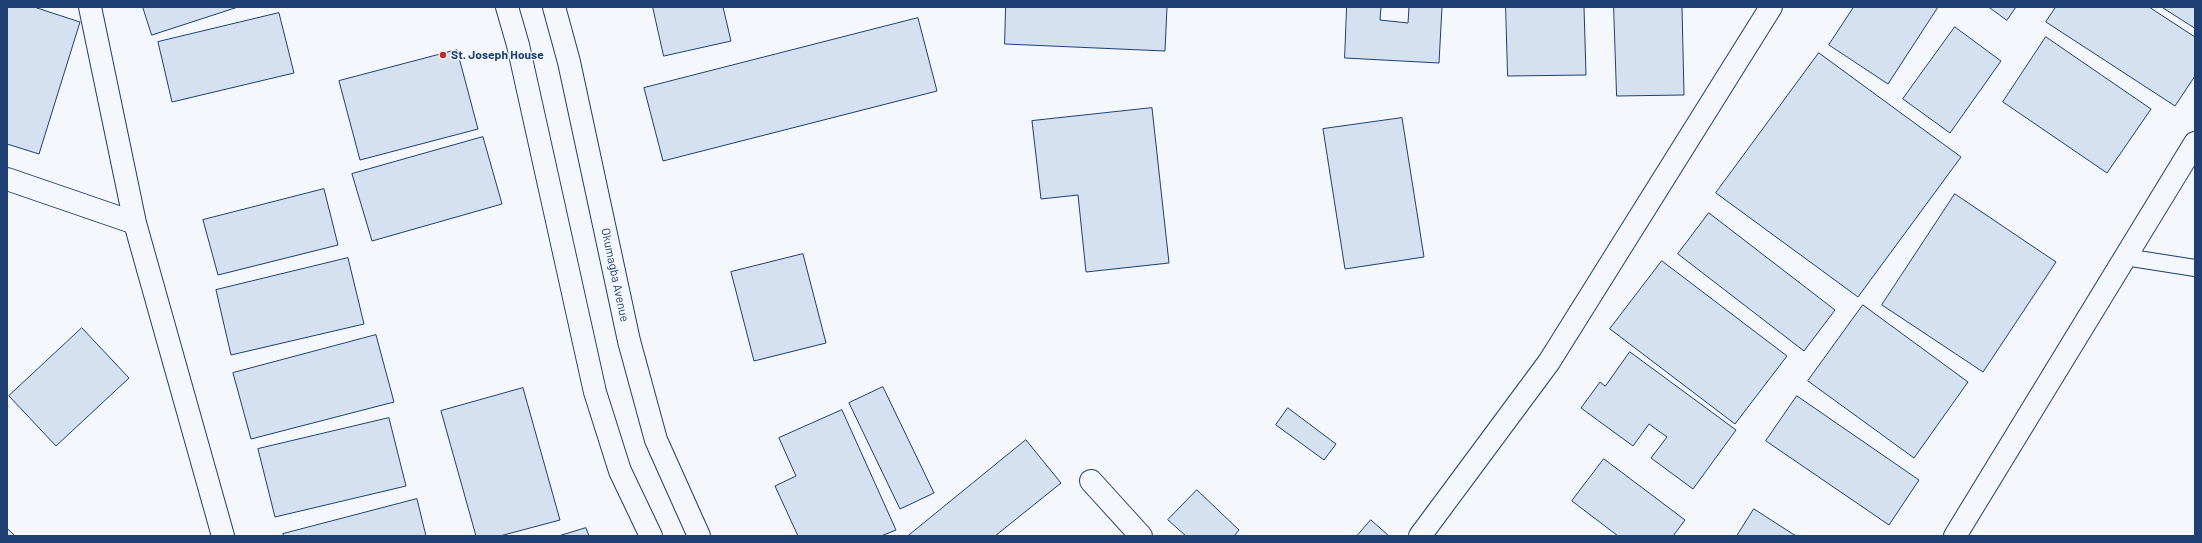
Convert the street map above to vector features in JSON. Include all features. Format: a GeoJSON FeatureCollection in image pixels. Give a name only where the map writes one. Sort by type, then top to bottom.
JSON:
{"type":"FeatureCollection","features":[{"type":"Feature","properties":{"kind":"street"},"geometry":{"type":"LineString","coordinates":[[90,7],[135,223],[223,536]]}},
{"type":"Feature","properties":{"kind":"street"},"geometry":{"type":"LineString","coordinates":[[507,7],[518,45],[595,392],[620,471],[651,536]]}},
{"type":"Feature","properties":{"kind":"street","name":"Okumagba Avenue"},"geometry":{"type":"LineString","coordinates":[[554,7],[569,62],[629,340],[656,440],[699,536]]}},
{"type":"Feature","properties":{"kind":"street"},"geometry":{"type":"LineString","coordinates":[[1420,536],[1549,362],[1771,7]]}},
{"type":"Feature","properties":{"kind":"street"},"geometry":{"type":"LineString","coordinates":[[1955,536],[2195,143]]}},
{"type":"Feature","properties":{"kind":"street"},"geometry":{"type":"LineString","coordinates":[[7,179],[135,223]]}},
{"type":"Feature","properties":{"kind":"street"},"geometry":{"type":"LineString","coordinates":[[1090,481],[1141,536]]}},
{"type":"Feature","properties":{"kind":"lane"},"geometry":{"type":"LineString","coordinates":[[2126,257],[2195,268]]}},
{"type":"Feature","properties":{"kind":"building"},"geometry":{"type":"Polygon","coordinates":[[[7,7],[34,7],[80,22],[39,154],[7,144],[7,7]]]}},
{"type":"Feature","properties":{"kind":"building"},"geometry":{"type":"Polygon","coordinates":[[[143,7],[238,7],[152,35],[143,7]]]}},
{"type":"Feature","properties":{"kind":"building"},"geometry":{"type":"Polygon","coordinates":[[[653,7],[723,7],[731,41],[664,56],[653,7]]]}},
{"type":"Feature","properties":{"kind":"building"},"geometry":{"type":"Polygon","coordinates":[[[1006,7],[1167,7],[1165,51],[1005,44],[1006,7]]]}},
{"type":"Feature","properties":{"kind":"building"},"geometry":{"type":"Polygon","coordinates":[[[1347,7],[1381,7],[1380,20],[1408,23],[1409,7],[1442,7],[1439,63],[1345,58],[1347,7]]]}},
{"type":"Feature","properties":{"kind":"building"},"geometry":{"type":"Polygon","coordinates":[[[1506,7],[1584,7],[1586,75],[1508,76],[1506,7]]]}},
{"type":"Feature","properties":{"kind":"building"},"geometry":{"type":"Polygon","coordinates":[[[1614,7],[1682,7],[1684,95],[1617,96],[1614,7]]]}},
{"type":"Feature","properties":{"kind":"building"},"geometry":{"type":"Polygon","coordinates":[[[1854,7],[1938,7],[1888,84],[1829,45],[1854,7]]]}},
{"type":"Feature","properties":{"kind":"building"},"geometry":{"type":"Polygon","coordinates":[[[1989,7],[2016,7],[2007,20],[1989,7]]]}},
{"type":"Feature","properties":{"kind":"building"},"geometry":{"type":"Polygon","coordinates":[[[2056,7],[2149,7],[2195,37],[2195,76],[2175,106],[2046,22],[2056,7]]]}},
{"type":"Feature","properties":{"kind":"building"},"geometry":{"type":"Polygon","coordinates":[[[2162,7],[2195,7],[2195,28],[2162,7]]]}},
{"type":"Feature","properties":{"kind":"building"},"geometry":{"type":"Polygon","coordinates":[[[279,13],[294,73],[172,102],[158,42],[279,13]]]}},
{"type":"Feature","properties":{"kind":"building"},"geometry":{"type":"Polygon","coordinates":[[[918,18],[937,91],[663,161],[644,88],[918,18]]]}},
{"type":"Feature","properties":{"kind":"building"},"geometry":{"type":"Polygon","coordinates":[[[1955,27],[2001,61],[1950,133],[1903,99],[1955,27]]]}},
{"type":"Feature","properties":{"kind":"building"},"geometry":{"type":"Polygon","coordinates":[[[2046,37],[2151,109],[2107,173],[2003,102],[2046,37]]]}},
{"type":"Feature","properties":{"kind":"building"},"geometry":{"type":"Polygon","coordinates":[[[457,50],[478,129],[360,160],[339,81],[457,50]]]}},
{"type":"Feature","properties":{"kind":"building"},"geometry":{"type":"Polygon","coordinates":[[[1819,53],[1961,157],[1858,297],[1716,193],[1819,53]]]}},
{"type":"Feature","properties":{"kind":"building"},"geometry":{"type":"Polygon","coordinates":[[[1152,108],[1169,263],[1086,272],[1078,195],[1041,199],[1032,121],[1152,108]]]}},
{"type":"Feature","properties":{"kind":"building"},"geometry":{"type":"Polygon","coordinates":[[[1402,118],[1424,257],[1345,269],[1323,129],[1402,118]]]}},
{"type":"Feature","properties":{"kind":"building"},"geometry":{"type":"Polygon","coordinates":[[[483,137],[502,204],[372,241],[352,174],[483,137]]]}},
{"type":"Feature","properties":{"kind":"building"},"geometry":{"type":"Polygon","coordinates":[[[324,189],[338,245],[218,275],[203,220],[324,189]]]}},
{"type":"Feature","properties":{"kind":"building"},"geometry":{"type":"Polygon","coordinates":[[[1955,194],[2056,262],[1983,372],[1882,305],[1955,194]]]}},
{"type":"Feature","properties":{"kind":"building"},"geometry":{"type":"Polygon","coordinates":[[[1709,213],[1835,310],[1804,351],[1678,254],[1709,213]]]}},
{"type":"Feature","properties":{"kind":"building"},"geometry":{"type":"Polygon","coordinates":[[[803,254],[826,343],[754,361],[731,272],[803,254]]]}},
{"type":"Feature","properties":{"kind":"building"},"geometry":{"type":"Polygon","coordinates":[[[348,258],[364,324],[231,355],[216,290],[348,258]]]}},
{"type":"Feature","properties":{"kind":"building"},"geometry":{"type":"Polygon","coordinates":[[[1662,261],[1787,356],[1735,424],[1610,329],[1662,261]]]}},
{"type":"Feature","properties":{"kind":"building"},"geometry":{"type":"Polygon","coordinates":[[[1863,305],[1968,382],[1914,458],[1808,381],[1863,305]]]}},
{"type":"Feature","properties":{"kind":"building"},"geometry":{"type":"Polygon","coordinates":[[[82,328],[129,378],[56,446],[9,396],[82,328]]]}},
{"type":"Feature","properties":{"kind":"building"},"geometry":{"type":"Polygon","coordinates":[[[376,335],[394,402],[251,439],[233,373],[376,335]]]}},
{"type":"Feature","properties":{"kind":"building"},"geometry":{"type":"Polygon","coordinates":[[[1630,352],[1736,430],[1693,489],[1651,458],[1667,437],[1649,424],[1633,446],[1581,408],[1600,382],[1605,386],[1630,352]]]}},
{"type":"Feature","properties":{"kind":"building"},"geometry":{"type":"Polygon","coordinates":[[[883,387],[934,493],[900,509],[849,403],[883,387]]]}},
{"type":"Feature","properties":{"kind":"building"},"geometry":{"type":"Polygon","coordinates":[[[523,388],[560,520],[500,536],[476,536],[441,411],[523,388]]]}},
{"type":"Feature","properties":{"kind":"building"},"geometry":{"type":"Polygon","coordinates":[[[1797,396],[1919,480],[1889,525],[1766,441],[1797,396]]]}},
{"type":"Feature","properties":{"kind":"building"},"geometry":{"type":"Polygon","coordinates":[[[1288,408],[1336,444],[1324,460],[1276,425],[1288,408]]]}},
{"type":"Feature","properties":{"kind":"building"},"geometry":{"type":"Polygon","coordinates":[[[842,410],[896,530],[881,536],[798,536],[775,486],[796,476],[779,438],[842,410]]]}},
{"type":"Feature","properties":{"kind":"building"},"geometry":{"type":"Polygon","coordinates":[[[389,418],[406,486],[275,517],[258,449],[389,418]]]}},
{"type":"Feature","properties":{"kind":"building"},"geometry":{"type":"Polygon","coordinates":[[[1026,440],[1061,483],[995,536],[908,536],[1026,440]]]}},
{"type":"Feature","properties":{"kind":"building"},"geometry":{"type":"Polygon","coordinates":[[[1604,459],[1685,520],[1673,536],[1618,536],[1572,501],[1604,459]]]}},
{"type":"Feature","properties":{"kind":"building"},"geometry":{"type":"Polygon","coordinates":[[[1197,490],[1239,530],[1234,536],[1186,536],[1168,520],[1197,490]]]}},
{"type":"Feature","properties":{"kind":"building"},"geometry":{"type":"Polygon","coordinates":[[[417,499],[426,536],[284,536],[283,534],[417,499]]]}},
{"type":"Feature","properties":{"kind":"building"},"geometry":{"type":"Polygon","coordinates":[[[1754,509],[1796,536],[1737,536],[1754,509]]]}},
{"type":"Feature","properties":{"kind":"building"},"geometry":{"type":"Polygon","coordinates":[[[1371,520],[1389,536],[1357,536],[1371,520]]]}},
{"type":"Feature","properties":{"kind":"building"},"geometry":{"type":"Polygon","coordinates":[[[7,528],[15,536],[7,536],[7,528]]]}},
{"type":"Feature","properties":{"kind":"building"},"geometry":{"type":"Polygon","coordinates":[[[586,528],[589,536],[559,536],[586,528]]]}},
{"type":"Feature","properties":{"kind":"place","name":"St. Joseph House"},"geometry":{"type":"Point","coordinates":[443,55]}}]}
